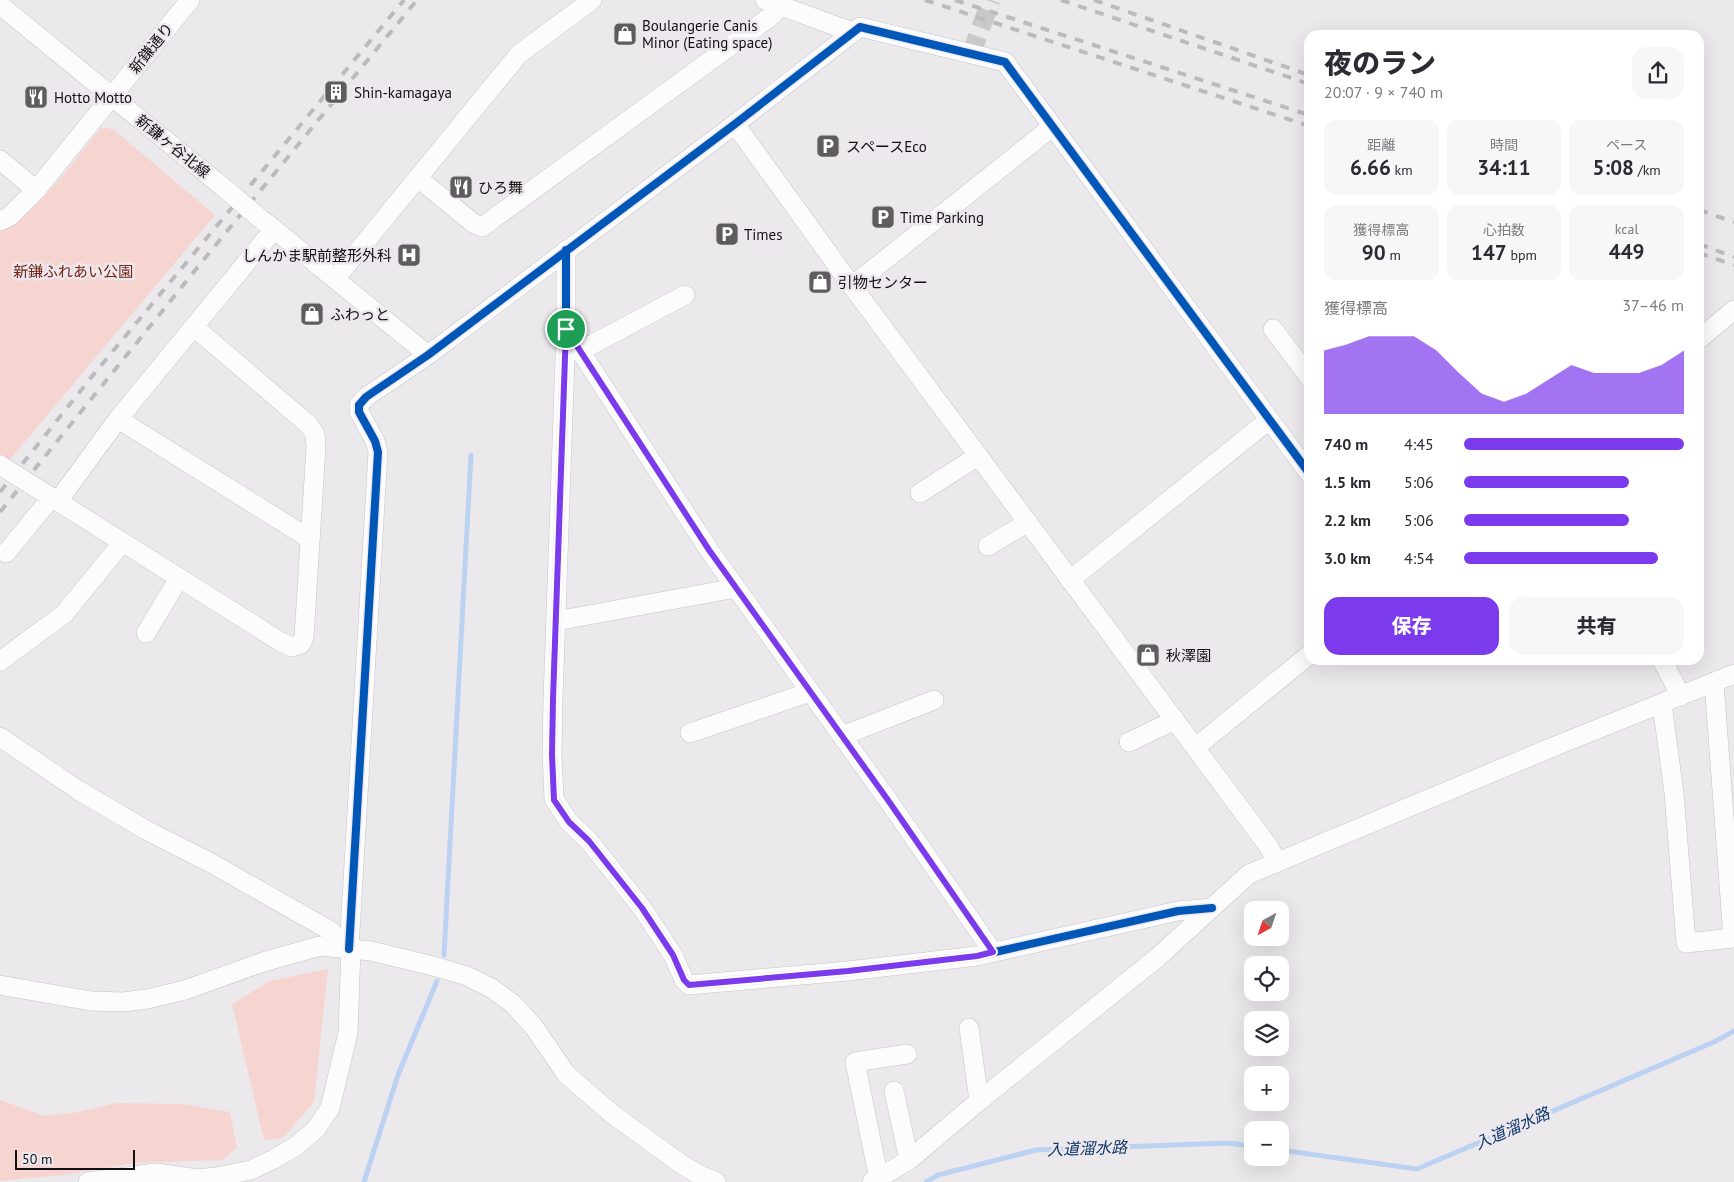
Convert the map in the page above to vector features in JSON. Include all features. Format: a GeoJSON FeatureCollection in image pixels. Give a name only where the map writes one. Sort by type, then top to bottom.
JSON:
{"type":"FeatureCollection","features":[{"type":"Feature","properties":{"kind":"street","name":"新鎌通り"},"geometry":{"type":"LineString","coordinates":[[0,221],[10,216],[36,190],[190,0]]}},
{"type":"Feature","properties":{"kind":"street"},"geometry":{"type":"LineString","coordinates":[[335,279],[518,54],[592,0]]}},
{"type":"Feature","properties":{"kind":"street"},"geometry":{"type":"LineString","coordinates":[[418,178],[473,223],[482,227],[770,17],[773,3],[852,32]]}},
{"type":"Feature","properties":{"kind":"street","name":"新鎌ヶ谷北線"},"geometry":{"type":"LineString","coordinates":[[0,6],[269,225]]}},
{"type":"Feature","properties":{"kind":"street"},"geometry":{"type":"LineString","coordinates":[[88,1182],[156,1173],[198,1179],[251,1170],[296,1146],[316,1129],[330,1108],[348,1033],[350,949],[378,452],[375,441],[359,412],[359,405],[366,397],[428,354],[735,124],[860,27],[1004,62],[1304,466]]}},
{"type":"Feature","properties":{"kind":"street"},"geometry":{"type":"LineString","coordinates":[[735,124],[852,286],[1196,747],[1268,846],[1277,862]]}},
{"type":"Feature","properties":{"kind":"street"},"geometry":{"type":"LineString","coordinates":[[852,286],[1052,127]]}},
{"type":"Feature","properties":{"kind":"street"},"geometry":{"type":"LineString","coordinates":[[0,160],[36,190]]}},
{"type":"Feature","properties":{"kind":"street"},"geometry":{"type":"LineString","coordinates":[[6,553],[194,327],[269,225],[428,354]]}},
{"type":"Feature","properties":{"kind":"street"},"geometry":{"type":"LineString","coordinates":[[566,250],[566,329],[552,746],[554,800],[569,822],[589,841],[642,908],[673,955],[684,980],[689,985],[848,971],[977,956],[1178,910],[1212,908]]}},
{"type":"Feature","properties":{"kind":"street"},"geometry":{"type":"LineString","coordinates":[[580,351],[686,294]]}},
{"type":"Feature","properties":{"kind":"street"},"geometry":{"type":"LineString","coordinates":[[1704,335],[1734,310]]}},
{"type":"Feature","properties":{"kind":"street"},"geometry":{"type":"LineString","coordinates":[[0,465],[281,642],[292,647],[301,644],[304,636],[315,434],[309,425],[194,327]]}},
{"type":"Feature","properties":{"kind":"street"},"geometry":{"type":"LineString","coordinates":[[566,329],[709,550],[993,952]]}},
{"type":"Feature","properties":{"kind":"street"},"geometry":{"type":"LineString","coordinates":[[1273,329],[1304,370]]}},
{"type":"Feature","properties":{"kind":"street"},"geometry":{"type":"LineString","coordinates":[[118,419],[310,539]]}},
{"type":"Feature","properties":{"kind":"street"},"geometry":{"type":"LineString","coordinates":[[1070,580],[1269,420]]}},
{"type":"Feature","properties":{"kind":"street"},"geometry":{"type":"LineString","coordinates":[[920,493],[978,456]]}},
{"type":"Feature","properties":{"kind":"street"},"geometry":{"type":"LineString","coordinates":[[988,546],[1028,523]]}},
{"type":"Feature","properties":{"kind":"street"},"geometry":{"type":"LineString","coordinates":[[0,661],[64,614],[122,543]]}},
{"type":"Feature","properties":{"kind":"street"},"geometry":{"type":"LineString","coordinates":[[146,633],[179,578]]}},
{"type":"Feature","properties":{"kind":"street"},"geometry":{"type":"LineString","coordinates":[[556,621],[736,588]]}},
{"type":"Feature","properties":{"kind":"street"},"geometry":{"type":"LineString","coordinates":[[1196,747],[1304,660]]}},
{"type":"Feature","properties":{"kind":"street"},"geometry":{"type":"LineString","coordinates":[[1665,665],[1681,696]]}},
{"type":"Feature","properties":{"kind":"street"},"geometry":{"type":"LineString","coordinates":[[907,1054],[855,1062],[875,1180],[909,1160],[1158,957],[1249,874],[1734,674]]}},
{"type":"Feature","properties":{"kind":"street"},"geometry":{"type":"LineString","coordinates":[[1662,704],[1674,793],[1686,943],[1733,938],[1714,682]]}},
{"type":"Feature","properties":{"kind":"street"},"geometry":{"type":"LineString","coordinates":[[690,733],[810,692]]}},
{"type":"Feature","properties":{"kind":"street"},"geometry":{"type":"LineString","coordinates":[[842,736],[934,700]]}},
{"type":"Feature","properties":{"kind":"street"},"geometry":{"type":"LineString","coordinates":[[1129,742],[1175,720]]}},
{"type":"Feature","properties":{"kind":"street"},"geometry":{"type":"LineString","coordinates":[[0,737],[78,790],[144,829],[212,863],[329,930],[350,949]]}},
{"type":"Feature","properties":{"kind":"street"},"geometry":{"type":"LineString","coordinates":[[0,985],[90,1001],[123,1002],[147,999],[185,990],[320,946],[380,953],[433,966],[467,976],[493,989],[513,1004],[534,1027],[566,1074],[611,1113],[681,1164],[716,1182]]}},
{"type":"Feature","properties":{"kind":"street"},"geometry":{"type":"LineString","coordinates":[[969,1028],[979,1101]]}},
{"type":"Feature","properties":{"kind":"street"},"geometry":{"type":"LineString","coordinates":[[894,1092],[909,1160]]}},
{"type":"Feature","properties":{"kind":"green space","name":"新鎌ふれあい公園"},"geometry":{"type":"Polygon","coordinates":[[[101,128],[114,130],[215,215],[8,462],[0,457],[0,232],[29,211],[55,185],[101,128]]]}},
{"type":"Feature","properties":{"kind":"green space"},"geometry":{"type":"Polygon","coordinates":[[[328,969],[314,1102],[283,1138],[264,1140],[232,1004],[270,981],[328,969]]]}},
{"type":"Feature","properties":{"kind":"green space"},"geometry":{"type":"Polygon","coordinates":[[[0,1100],[45,1116],[79,1112],[116,1103],[182,1104],[230,1112],[237,1148],[222,1160],[136,1163],[63,1175],[0,1181],[0,1100]]]}},
{"type":"Feature","properties":{"kind":"waterway"},"geometry":{"type":"LineString","coordinates":[[444,955],[471,455]]}},
{"type":"Feature","properties":{"kind":"waterway"},"geometry":{"type":"LineString","coordinates":[[364,1182],[398,1075],[437,981]]}},
{"type":"Feature","properties":{"kind":"waterway","name":"入道溜水路"},"geometry":{"type":"LineString","coordinates":[[1289,1151],[1417,1169],[1714,1042],[1734,1031]]}},
{"type":"Feature","properties":{"kind":"waterway","name":"入道溜水路"},"geometry":{"type":"LineString","coordinates":[[926,1182],[938,1175],[1036,1150],[1228,1143],[1244,1145]]}},
{"type":"Feature","properties":{"kind":"tunnel"},"geometry":{"type":"LineString","coordinates":[[971,54],[991,0]]}},
{"type":"Feature","properties":{"kind":"railway"},"geometry":{"type":"LineString","coordinates":[[0,492],[94,374],[404,0]]}},
{"type":"Feature","properties":{"kind":"railway"},"geometry":{"type":"LineString","coordinates":[[0,512],[417,0]]}},
{"type":"Feature","properties":{"kind":"railway"},"geometry":{"type":"LineString","coordinates":[[925,0],[1304,124]]}},
{"type":"Feature","properties":{"kind":"railway"},"geometry":{"type":"LineString","coordinates":[[955,0],[1304,113]]}},
{"type":"Feature","properties":{"kind":"railway"},"geometry":{"type":"LineString","coordinates":[[1061,0],[1304,82]]}},
{"type":"Feature","properties":{"kind":"railway"},"geometry":{"type":"LineString","coordinates":[[1094,0],[1304,73]]}},
{"type":"Feature","properties":{"kind":"railway"},"geometry":{"type":"LineString","coordinates":[[1704,212],[1734,222]]}},
{"type":"Feature","properties":{"kind":"railway"},"geometry":{"type":"LineString","coordinates":[[1704,246],[1734,257]]}},
{"type":"Feature","properties":{"kind":"railway"},"geometry":{"type":"LineString","coordinates":[[1704,255],[1734,265]]}},
{"type":"Feature","properties":{"kind":"cycle path"},"geometry":{"type":"LineString","coordinates":[[349,949],[378,452],[375,441],[359,412],[359,405],[366,397],[428,355],[735,124],[860,27],[1005,62],[1304,466]]}},
{"type":"Feature","properties":{"kind":"cycle path"},"geometry":{"type":"LineString","coordinates":[[566,250],[566,329],[553,699],[552,755],[554,799],[569,822],[589,841],[642,908],[673,955],[684,980],[689,985],[848,971],[977,956],[1178,911],[1212,908]]}},
{"type":"Feature","properties":{"kind":"place","name":"Boulangerie Canis Minor (Eating space)"},"geometry":{"type":"Point","coordinates":[625,34]}},
{"type":"Feature","properties":{"kind":"place","name":"Shin-kamagaya"},"geometry":{"type":"Point","coordinates":[336,92]}},
{"type":"Feature","properties":{"kind":"place","name":"Hotto Motto"},"geometry":{"type":"Point","coordinates":[36,97]}},
{"type":"Feature","properties":{"kind":"place","name":"スペースEco"},"geometry":{"type":"Point","coordinates":[828,146]}},
{"type":"Feature","properties":{"kind":"place","name":"ひろ舞"},"geometry":{"type":"Point","coordinates":[461,187]}},
{"type":"Feature","properties":{"kind":"place","name":"Time Parking"},"geometry":{"type":"Point","coordinates":[883,217]}},
{"type":"Feature","properties":{"kind":"place","name":"Times"},"geometry":{"type":"Point","coordinates":[727,234]}},
{"type":"Feature","properties":{"kind":"place","name":"しんかま駅前整形外科"},"geometry":{"type":"Point","coordinates":[409,255]}},
{"type":"Feature","properties":{"kind":"place","name":"引物センター"},"geometry":{"type":"Point","coordinates":[820,282]}},
{"type":"Feature","properties":{"kind":"place","name":"ふわっと"},"geometry":{"type":"Point","coordinates":[312,314]}},
{"type":"Feature","properties":{"kind":"place","name":"秋澤園"},"geometry":{"type":"Point","coordinates":[1148,655]}},
{"type":"Feature","properties":{"kind":"route"},"geometry":{"type":"LineString","coordinates":[[566,329],[709,550],[890,803],[993,952],[977,956],[848,971],[689,985],[684,980],[673,955],[642,908],[589,841],[569,822],[554,800],[552,755],[566,329]]}}]}
